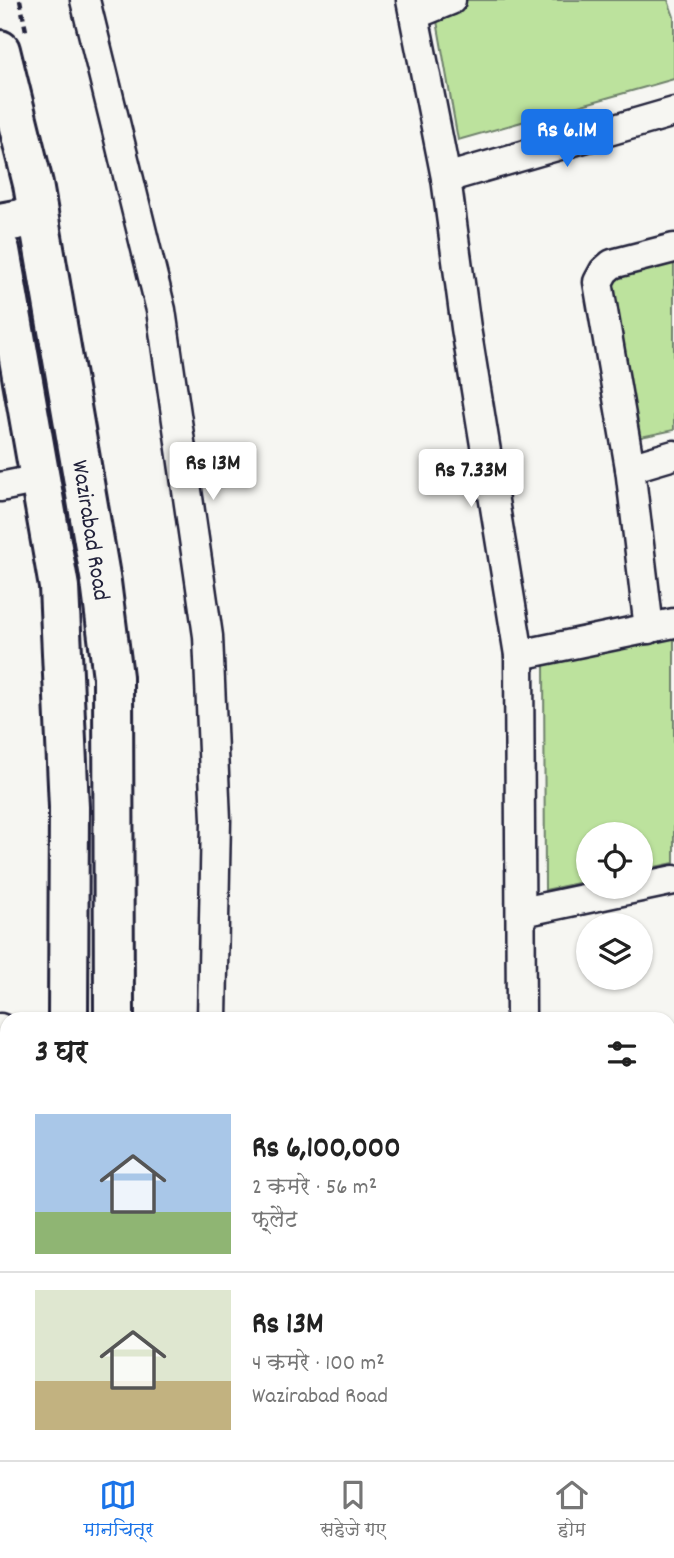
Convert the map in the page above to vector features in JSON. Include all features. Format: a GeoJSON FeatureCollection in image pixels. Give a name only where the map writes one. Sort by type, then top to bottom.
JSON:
{"type":"FeatureCollection","features":[{"type":"Feature","properties":{"kind":"main road","name":"Wazirabad Road"},"geometry":{"type":"LineString","coordinates":[[0,50],[38,216],[102,582],[113,677],[114,1012]]}},
{"type":"Feature","properties":{"kind":"main road"},"geometry":{"type":"LineString","coordinates":[[0,223],[38,216]]}},
{"type":"Feature","properties":{"kind":"main road","name":"Wazirabad Road"},"geometry":{"type":"LineString","coordinates":[[0,250],[59,587],[69,807],[68,1012]]}},
{"type":"Feature","properties":{"kind":"street"},"geometry":{"type":"LineString","coordinates":[[85,0],[161,310],[208,636],[216,820],[212,1012]]}},
{"type":"Feature","properties":{"kind":"street"},"geometry":{"type":"LineString","coordinates":[[451,0],[413,7],[446,178],[466,328],[519,655],[521,1012]]}},
{"type":"Feature","properties":{"kind":"street"},"geometry":{"type":"LineString","coordinates":[[446,178],[674,113]]}},
{"type":"Feature","properties":{"kind":"street"},"geometry":{"type":"LineString","coordinates":[[519,655],[662,626],[630,468],[598,282],[612,264],[674,248]]}},
{"type":"Feature","properties":{"kind":"street"},"geometry":{"type":"LineString","coordinates":[[630,468],[674,455]]}},
{"type":"Feature","properties":{"kind":"street"},"geometry":{"type":"LineString","coordinates":[[0,487],[40,479]]}},
{"type":"Feature","properties":{"kind":"street"},"geometry":{"type":"LineString","coordinates":[[522,912],[674,880]]}},
{"type":"Feature","properties":{"kind":"green space"},"geometry":{"type":"Polygon","coordinates":[[[446,0],[668,0],[674,17],[674,79],[458,140],[434,4],[446,0]]]}},
{"type":"Feature","properties":{"kind":"green space"},"geometry":{"type":"Polygon","coordinates":[[[674,248],[674,430],[636,438],[605,262],[674,248]]]}},
{"type":"Feature","properties":{"kind":"green space"},"geometry":{"type":"Polygon","coordinates":[[[674,629],[674,863],[653,867],[653,822],[576,822],[576,884],[545,890],[544,661],[674,629]]]}}]}
